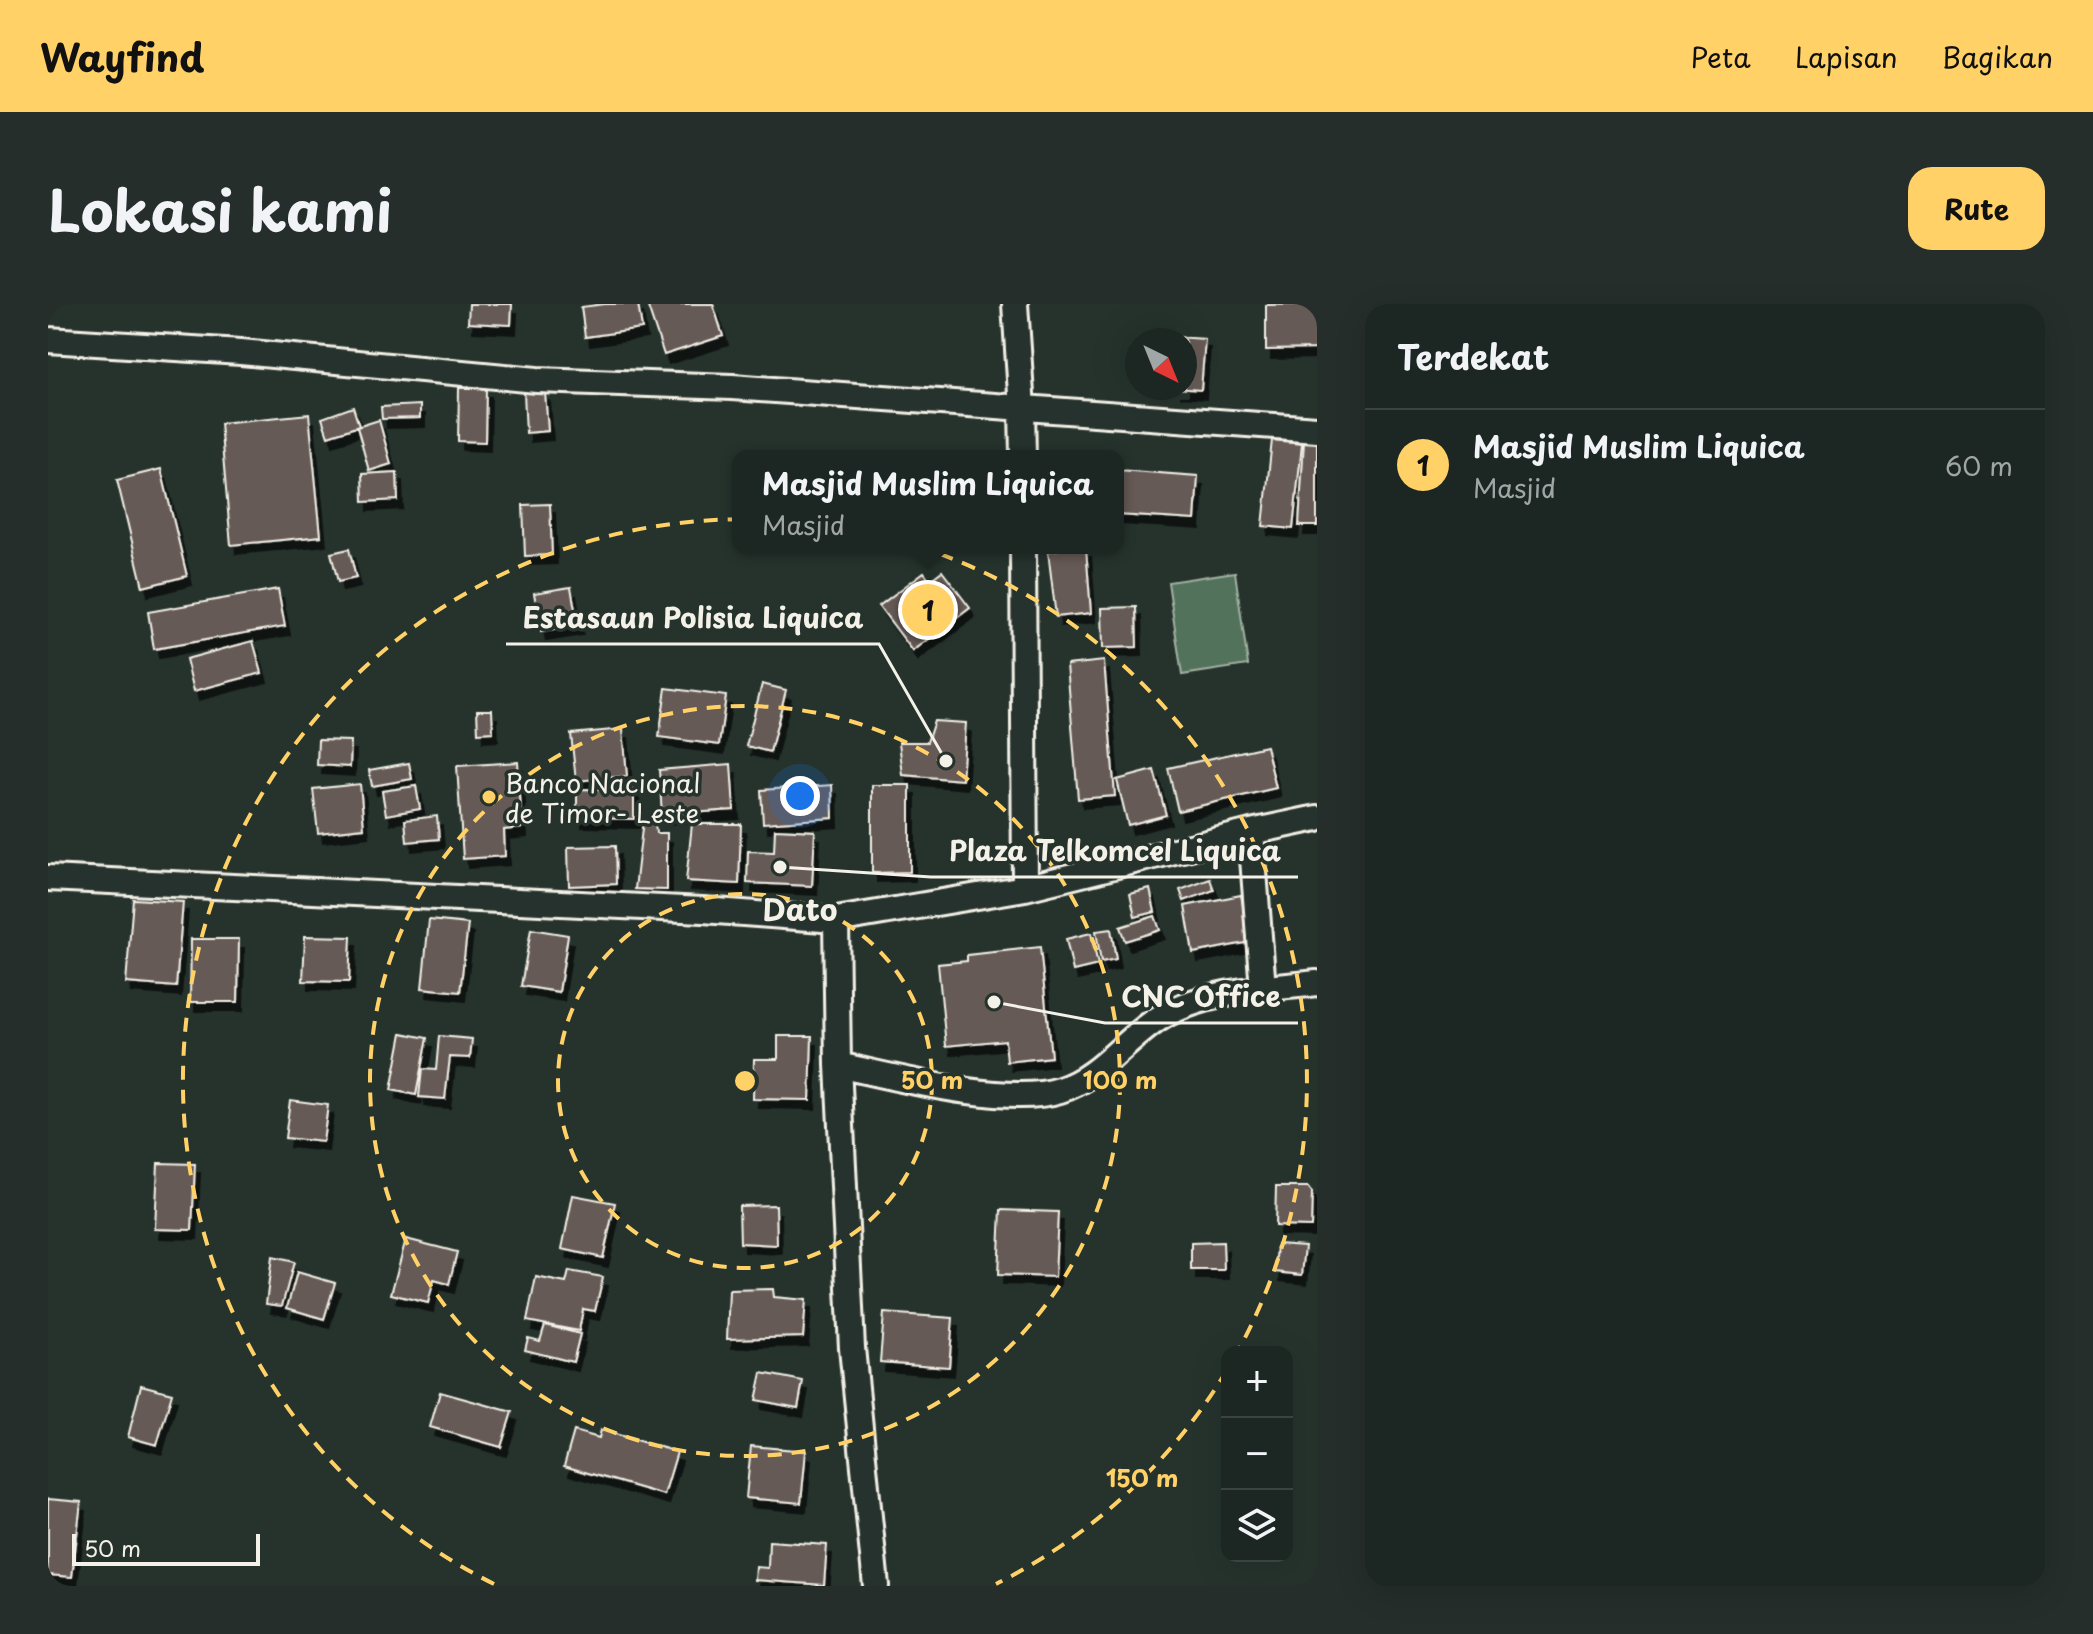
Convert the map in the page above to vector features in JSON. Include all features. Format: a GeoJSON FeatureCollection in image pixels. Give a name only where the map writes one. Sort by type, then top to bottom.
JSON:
{"type":"FeatureCollection","features":[{"type":"Feature","properties":{"kind":"street"},"geometry":{"type":"LineString","coordinates":[[1015,304],[1023,450]]}},
{"type":"Feature","properties":{"kind":"street"},"geometry":{"type":"LineString","coordinates":[[48,340],[241,352],[537,380],[732,387],[1317,429]]}},
{"type":"Feature","properties":{"kind":"street"},"geometry":{"type":"LineString","coordinates":[[1023,554],[1025,888]]}},
{"type":"Feature","properties":{"kind":"street"},"geometry":{"type":"LineString","coordinates":[[48,878],[703,910],[836,920],[1025,888],[1317,818]]}},
{"type":"Feature","properties":{"kind":"street"},"geometry":{"type":"LineString","coordinates":[[1251,832],[1263,989]]}},
{"type":"Feature","properties":{"kind":"street"},"geometry":{"type":"LineString","coordinates":[[836,920],[838,1065],[852,1348],[876,1586]]}},
{"type":"Feature","properties":{"kind":"street"},"geometry":{"type":"LineString","coordinates":[[838,1065],[950,1088],[1026,1096],[1060,1090],[1088,1077],[1159,1018],[1200,1000],[1317,983]]}},
{"type":"Feature","properties":{"kind":"green space"},"geometry":{"type":"Polygon","coordinates":[[[1235,572],[1248,665],[1182,675],[1168,582],[1235,572]]]}},
{"type":"Feature","properties":{"kind":"building"},"geometry":{"type":"Polygon","coordinates":[[[469,304],[512,304],[511,325],[468,323],[469,304]]]}},
{"type":"Feature","properties":{"kind":"building"},"geometry":{"type":"Polygon","coordinates":[[[638,304],[642,329],[585,337],[581,307],[638,304]]]}},
{"type":"Feature","properties":{"kind":"building"},"geometry":{"type":"Polygon","coordinates":[[[647,304],[713,304],[723,336],[664,355],[647,304]]]}},
{"type":"Feature","properties":{"kind":"building"},"geometry":{"type":"Polygon","coordinates":[[[1315,304],[1317,349],[1266,350],[1266,305],[1315,304]]]}},
{"type":"Feature","properties":{"kind":"building"},"geometry":{"type":"Polygon","coordinates":[[[1197,338],[1205,339],[1201,390],[1197,390],[1197,338]]]}},
{"type":"Feature","properties":{"kind":"building"},"geometry":{"type":"Polygon","coordinates":[[[459,388],[486,388],[485,442],[458,441],[459,388]]]}},
{"type":"Feature","properties":{"kind":"building"},"geometry":{"type":"Polygon","coordinates":[[[545,392],[548,431],[526,433],[524,393],[545,392]]]}},
{"type":"Feature","properties":{"kind":"building"},"geometry":{"type":"Polygon","coordinates":[[[420,405],[420,418],[382,419],[381,407],[420,405]]]}},
{"type":"Feature","properties":{"kind":"building"},"geometry":{"type":"Polygon","coordinates":[[[353,407],[359,426],[328,436],[322,418],[353,407]]]}},
{"type":"Feature","properties":{"kind":"building"},"geometry":{"type":"Polygon","coordinates":[[[309,414],[321,536],[231,545],[220,423],[309,414]]]}},
{"type":"Feature","properties":{"kind":"building"},"geometry":{"type":"Polygon","coordinates":[[[379,420],[391,464],[369,471],[357,427],[379,420]]]}},
{"type":"Feature","properties":{"kind":"building"},"geometry":{"type":"Polygon","coordinates":[[[1272,440],[1302,443],[1293,529],[1263,526],[1272,440]]]}},
{"type":"Feature","properties":{"kind":"building"},"geometry":{"type":"Polygon","coordinates":[[[1304,440],[1317,441],[1317,526],[1299,526],[1304,440]]]}},
{"type":"Feature","properties":{"kind":"building"},"geometry":{"type":"Polygon","coordinates":[[[161,469],[187,576],[143,587],[117,480],[161,469]]]}},
{"type":"Feature","properties":{"kind":"building"},"geometry":{"type":"Polygon","coordinates":[[[1124,470],[1198,476],[1195,520],[1124,515],[1124,470]]]}},
{"type":"Feature","properties":{"kind":"building"},"geometry":{"type":"Polygon","coordinates":[[[397,472],[398,500],[363,502],[362,474],[397,472]]]}},
{"type":"Feature","properties":{"kind":"building"},"geometry":{"type":"Polygon","coordinates":[[[550,504],[552,555],[525,556],[523,505],[550,504]]]}},
{"type":"Feature","properties":{"kind":"building"},"geometry":{"type":"Polygon","coordinates":[[[349,549],[356,578],[338,582],[331,553],[349,549]]]}},
{"type":"Feature","properties":{"kind":"building"},"geometry":{"type":"Polygon","coordinates":[[[1048,554],[1086,554],[1091,613],[1056,617],[1048,554]]]}},
{"type":"Feature","properties":{"kind":"building"},"geometry":{"type":"Polygon","coordinates":[[[942,571],[970,608],[913,651],[879,606],[924,572],[930,580],[942,571]]]}},
{"type":"Feature","properties":{"kind":"building"},"geometry":{"type":"Polygon","coordinates":[[[571,587],[578,626],[541,632],[534,593],[571,587]]]}},
{"type":"Feature","properties":{"kind":"building"},"geometry":{"type":"Polygon","coordinates":[[[278,589],[285,626],[154,649],[148,612],[278,589]]]}},
{"type":"Feature","properties":{"kind":"building"},"geometry":{"type":"Polygon","coordinates":[[[1136,607],[1137,647],[1103,648],[1102,608],[1136,607]]]}},
{"type":"Feature","properties":{"kind":"building"},"geometry":{"type":"Polygon","coordinates":[[[253,641],[262,673],[194,691],[186,659],[253,641]]]}},
{"type":"Feature","properties":{"kind":"building"},"geometry":{"type":"Polygon","coordinates":[[[1104,661],[1115,796],[1078,799],[1067,665],[1104,661]]]}},
{"type":"Feature","properties":{"kind":"building"},"geometry":{"type":"Polygon","coordinates":[[[762,684],[786,690],[770,752],[746,746],[762,684]]]}},
{"type":"Feature","properties":{"kind":"building"},"geometry":{"type":"Polygon","coordinates":[[[666,688],[726,696],[719,745],[659,737],[666,688]]]}},
{"type":"Feature","properties":{"kind":"building"},"geometry":{"type":"Polygon","coordinates":[[[477,710],[492,710],[493,732],[478,733],[477,710]]]}},
{"type":"Feature","properties":{"kind":"building"},"geometry":{"type":"Polygon","coordinates":[[[934,721],[966,723],[962,780],[903,775],[899,742],[927,742],[934,721]]]}},
{"type":"Feature","properties":{"kind":"building"},"geometry":{"type":"Polygon","coordinates":[[[623,729],[627,776],[576,781],[571,734],[623,729]]]}},
{"type":"Feature","properties":{"kind":"building"},"geometry":{"type":"Polygon","coordinates":[[[318,740],[351,741],[350,767],[317,765],[318,740]]]}},
{"type":"Feature","properties":{"kind":"building"},"geometry":{"type":"Polygon","coordinates":[[[1266,746],[1276,788],[1178,811],[1168,768],[1266,746]]]}},
{"type":"Feature","properties":{"kind":"building","name":"Banco Nacional de Timor- Leste"},"geometry":{"type":"Polygon","coordinates":[[[518,762],[522,828],[504,830],[505,856],[463,859],[457,766],[518,762]]]}},
{"type":"Feature","properties":{"kind":"building"},"geometry":{"type":"Polygon","coordinates":[[[409,763],[412,779],[372,786],[369,770],[409,763]]]}},
{"type":"Feature","properties":{"kind":"building"},"geometry":{"type":"Polygon","coordinates":[[[731,764],[734,810],[662,815],[659,770],[731,764]]]}},
{"type":"Feature","properties":{"kind":"building"},"geometry":{"type":"Polygon","coordinates":[[[1154,770],[1166,815],[1128,825],[1117,780],[1154,770]]]}},
{"type":"Feature","properties":{"kind":"building"},"geometry":{"type":"Polygon","coordinates":[[[360,784],[364,828],[318,833],[313,789],[360,784]]]}},
{"type":"Feature","properties":{"kind":"building"},"geometry":{"type":"Polygon","coordinates":[[[832,785],[833,818],[763,823],[761,790],[832,785]]]}},
{"type":"Feature","properties":{"kind":"building"},"geometry":{"type":"Polygon","coordinates":[[[872,785],[910,785],[910,872],[872,873],[872,785]]]}},
{"type":"Feature","properties":{"kind":"building"},"geometry":{"type":"Polygon","coordinates":[[[416,786],[420,809],[386,815],[382,791],[416,786]]]}},
{"type":"Feature","properties":{"kind":"building"},"geometry":{"type":"Polygon","coordinates":[[[577,789],[634,790],[634,819],[577,818],[577,789]]]}},
{"type":"Feature","properties":{"kind":"building"},"geometry":{"type":"Polygon","coordinates":[[[437,816],[439,839],[407,842],[405,820],[437,816]]]}},
{"type":"Feature","properties":{"kind":"building"},"geometry":{"type":"Polygon","coordinates":[[[643,820],[655,823],[656,833],[667,833],[667,890],[635,889],[643,820]]]}},
{"type":"Feature","properties":{"kind":"building"},"geometry":{"type":"Polygon","coordinates":[[[692,824],[741,824],[739,884],[686,881],[692,824]]]}},
{"type":"Feature","properties":{"kind":"building"},"geometry":{"type":"Polygon","coordinates":[[[775,829],[815,831],[812,886],[747,883],[748,851],[774,852],[775,829]]]}},
{"type":"Feature","properties":{"kind":"building"},"geometry":{"type":"Polygon","coordinates":[[[615,846],[616,884],[569,886],[568,847],[615,846]]]}},
{"type":"Feature","properties":{"kind":"building"},"geometry":{"type":"Polygon","coordinates":[[[1210,879],[1214,890],[1184,901],[1180,890],[1210,879]]]}},
{"type":"Feature","properties":{"kind":"building"},"geometry":{"type":"Polygon","coordinates":[[[1150,889],[1155,912],[1135,917],[1130,894],[1150,889]]]}},
{"type":"Feature","properties":{"kind":"building"},"geometry":{"type":"Polygon","coordinates":[[[1241,895],[1250,942],[1193,953],[1185,906],[1241,895]]]}},
{"type":"Feature","properties":{"kind":"building"},"geometry":{"type":"Polygon","coordinates":[[[133,899],[183,902],[176,987],[126,983],[133,899]]]}},
{"type":"Feature","properties":{"kind":"building"},"geometry":{"type":"Polygon","coordinates":[[[1155,916],[1160,930],[1125,941],[1120,927],[1155,916]]]}},
{"type":"Feature","properties":{"kind":"building"},"geometry":{"type":"Polygon","coordinates":[[[429,920],[468,924],[460,992],[422,988],[429,920]]]}},
{"type":"Feature","properties":{"kind":"building"},"geometry":{"type":"Polygon","coordinates":[[[531,929],[568,935],[559,992],[521,986],[531,929]]]}},
{"type":"Feature","properties":{"kind":"building"},"geometry":{"type":"Polygon","coordinates":[[[1111,929],[1116,959],[1101,962],[1096,931],[1111,929]]]}},
{"type":"Feature","properties":{"kind":"building"},"geometry":{"type":"Polygon","coordinates":[[[1091,933],[1098,965],[1073,971],[1066,939],[1091,933]]]}},
{"type":"Feature","properties":{"kind":"building"},"geometry":{"type":"Polygon","coordinates":[[[305,936],[351,937],[349,982],[303,981],[305,936]]]}},
{"type":"Feature","properties":{"kind":"building"},"geometry":{"type":"Polygon","coordinates":[[[191,939],[239,939],[238,1002],[190,1002],[191,939]]]}},
{"type":"Feature","properties":{"kind":"building"},"geometry":{"type":"Polygon","coordinates":[[[1040,947],[1051,1057],[1007,1062],[1005,1040],[946,1046],[938,964],[967,961],[967,955],[1040,947]]]}},
{"type":"Feature","properties":{"kind":"building"},"geometry":{"type":"Polygon","coordinates":[[[402,1033],[427,1038],[416,1095],[391,1090],[402,1033]]]}},
{"type":"Feature","properties":{"kind":"building"},"geometry":{"type":"Polygon","coordinates":[[[439,1036],[472,1039],[470,1058],[450,1057],[445,1099],[419,1097],[422,1069],[436,1070],[439,1036]]]}},
{"type":"Feature","properties":{"kind":"building"},"geometry":{"type":"Polygon","coordinates":[[[778,1036],[812,1036],[810,1100],[753,1099],[754,1059],[778,1059],[778,1036]]]}},
{"type":"Feature","properties":{"kind":"building"},"geometry":{"type":"Polygon","coordinates":[[[290,1100],[328,1105],[323,1142],[285,1138],[290,1100]]]}},
{"type":"Feature","properties":{"kind":"building"},"geometry":{"type":"Polygon","coordinates":[[[158,1163],[195,1164],[192,1230],[155,1229],[158,1163]]]}},
{"type":"Feature","properties":{"kind":"building"},"geometry":{"type":"Polygon","coordinates":[[[1276,1187],[1308,1187],[1312,1192],[1311,1227],[1275,1226],[1276,1187]]]}},
{"type":"Feature","properties":{"kind":"building"},"geometry":{"type":"Polygon","coordinates":[[[573,1195],[615,1203],[603,1258],[562,1249],[573,1195]]]}},
{"type":"Feature","properties":{"kind":"building"},"geometry":{"type":"Polygon","coordinates":[[[776,1205],[777,1245],[740,1243],[739,1206],[776,1205]]]}},
{"type":"Feature","properties":{"kind":"building"},"geometry":{"type":"Polygon","coordinates":[[[1001,1210],[1058,1212],[1055,1277],[998,1275],[1001,1210]]]}},
{"type":"Feature","properties":{"kind":"building"},"geometry":{"type":"Polygon","coordinates":[[[406,1239],[457,1252],[449,1284],[434,1280],[428,1303],[391,1294],[406,1239]]]}},
{"type":"Feature","properties":{"kind":"building"},"geometry":{"type":"Polygon","coordinates":[[[1223,1242],[1224,1270],[1191,1270],[1191,1243],[1223,1242]]]}},
{"type":"Feature","properties":{"kind":"building"},"geometry":{"type":"Polygon","coordinates":[[[1277,1244],[1305,1246],[1302,1275],[1275,1272],[1277,1244]]]}},
{"type":"Feature","properties":{"kind":"building"},"geometry":{"type":"Polygon","coordinates":[[[272,1257],[294,1262],[282,1306],[266,1304],[272,1257]]]}},
{"type":"Feature","properties":{"kind":"building"},"geometry":{"type":"Polygon","coordinates":[[[569,1271],[603,1277],[595,1311],[583,1309],[579,1331],[527,1321],[536,1277],[566,1283],[569,1271]]]}},
{"type":"Feature","properties":{"kind":"building"},"geometry":{"type":"Polygon","coordinates":[[[297,1272],[335,1283],[324,1319],[287,1308],[297,1272]]]}},
{"type":"Feature","properties":{"kind":"building"},"geometry":{"type":"Polygon","coordinates":[[[773,1289],[774,1297],[806,1300],[803,1337],[727,1339],[729,1290],[773,1289]]]}},
{"type":"Feature","properties":{"kind":"building"},"geometry":{"type":"Polygon","coordinates":[[[884,1313],[953,1318],[949,1367],[880,1362],[884,1313]]]}},
{"type":"Feature","properties":{"kind":"building"},"geometry":{"type":"Polygon","coordinates":[[[545,1325],[580,1334],[573,1362],[525,1350],[528,1338],[540,1341],[545,1325]]]}},
{"type":"Feature","properties":{"kind":"building"},"geometry":{"type":"Polygon","coordinates":[[[762,1373],[803,1381],[798,1408],[756,1400],[762,1373]]]}},
{"type":"Feature","properties":{"kind":"building"},"geometry":{"type":"Polygon","coordinates":[[[141,1385],[172,1393],[157,1445],[128,1437],[141,1385]]]}},
{"type":"Feature","properties":{"kind":"building"},"geometry":{"type":"Polygon","coordinates":[[[440,1392],[512,1412],[501,1447],[430,1427],[440,1392]]]}},
{"type":"Feature","properties":{"kind":"building"},"geometry":{"type":"Polygon","coordinates":[[[601,1430],[677,1452],[664,1495],[564,1466],[574,1431],[599,1438],[601,1430]]]}},
{"type":"Feature","properties":{"kind":"building"},"geometry":{"type":"Polygon","coordinates":[[[751,1446],[806,1451],[801,1503],[746,1498],[751,1446]]]}},
{"type":"Feature","properties":{"kind":"building"},"geometry":{"type":"Polygon","coordinates":[[[48,1499],[81,1502],[72,1577],[48,1575],[48,1499]]]}},
{"type":"Feature","properties":{"kind":"building"},"geometry":{"type":"Polygon","coordinates":[[[769,1541],[827,1545],[824,1585],[755,1580],[756,1567],[768,1568],[769,1541]]]}},
{"type":"Feature","properties":{"kind":"place","name":"Masjid Muslim Liquica"},"geometry":{"type":"Point","coordinates":[928,610]}},
{"type":"Feature","properties":{"kind":"place","name":"Estasaun Polisia Liquica"},"geometry":{"type":"Point","coordinates":[946,761]}},
{"type":"Feature","properties":{"kind":"place","name":"Banco Nacional de Timor- Leste"},"geometry":{"type":"Point","coordinates":[489,797]}},
{"type":"Feature","properties":{"kind":"place","name":"Plaza Telkomcel Liquica"},"geometry":{"type":"Point","coordinates":[780,867]}},
{"type":"Feature","properties":{"kind":"place","name":"CNC Office"},"geometry":{"type":"Point","coordinates":[994,1002]}},
{"type":"Feature","properties":{"kind":"district","name":"Dato"},"geometry":{"type":"Point","coordinates":[800,908]}}]}
